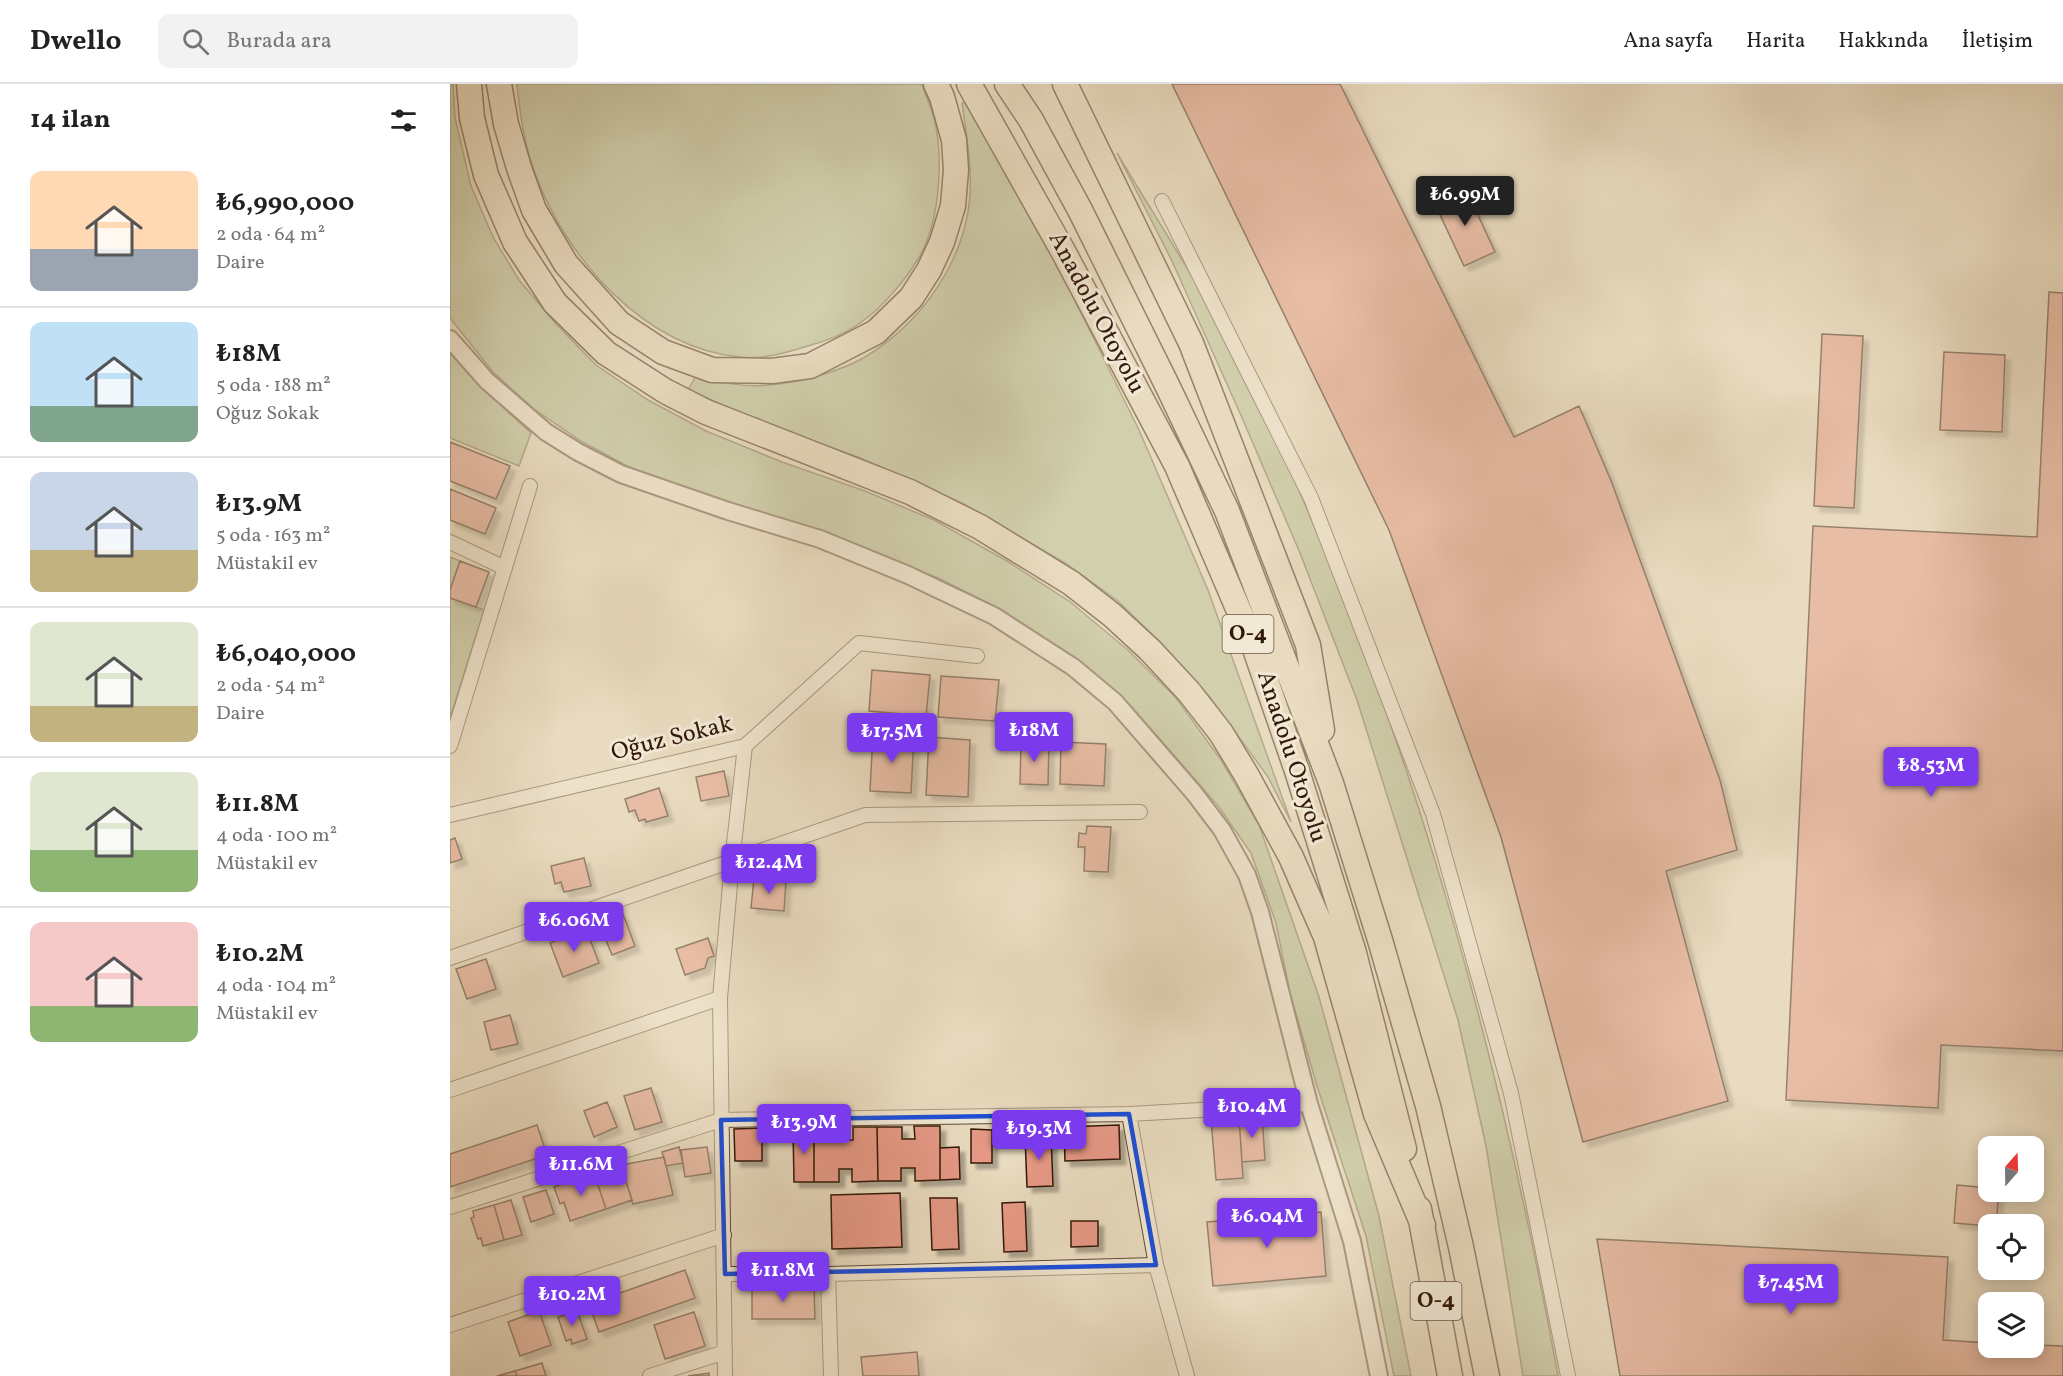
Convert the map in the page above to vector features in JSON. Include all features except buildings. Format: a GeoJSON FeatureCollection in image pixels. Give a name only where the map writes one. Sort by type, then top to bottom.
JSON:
{"type":"FeatureCollection","features":[{"type":"Feature","properties":{"kind":"highway"},"geometry":{"type":"LineString","coordinates":[[469,84],[472,118],[486,176],[515,242],[555,303],[606,352],[665,391],[706,412],[910,492],[980,527],[1071,583],[1112,615],[1150,650],[1189,692],[1221,733],[1291,857],[1326,937],[1376,1114],[1423,1225]]}},
{"type":"Feature","properties":{"kind":"highway"},"geometry":{"type":"LineString","coordinates":[[499,84],[506,124],[534,210],[567,264],[619,324],[663,352],[712,370],[772,371],[810,366],[876,332],[911,298],[929,270],[942,242],[953,206],[956,170],[954,140],[936,84]]}},
{"type":"Feature","properties":{"kind":"highway","name":"Anadolu Otoyolu"},"geometry":{"type":"LineString","coordinates":[[969,84],[1063,251],[1177,466],[1254,646],[1297,771],[1354,952],[1423,1225],[1450,1376]]}},
{"type":"Feature","properties":{"kind":"highway","name":"Anadolu Otoyolu"},"geometry":{"type":"LineString","coordinates":[[1007,84],[1031,120],[1080,210],[1222,501],[1331,783],[1428,1106],[1461,1246],[1487,1376]]}},
{"type":"Feature","properties":{"kind":"highway"},"geometry":{"type":"LineString","coordinates":[[1065,84],[1191,343],[1308,645],[1331,783]]}},
{"type":"Feature","properties":{"kind":"street"},"geometry":{"type":"LineString","coordinates":[[1162,201],[1311,498],[1433,814],[1511,1093],[1568,1376]]}},
{"type":"Feature","properties":{"kind":"street"},"geometry":{"type":"LineString","coordinates":[[450,339],[487,381],[546,432],[578,452],[621,474],[728,512],[820,539],[908,575],[994,616],[1073,667],[1115,702],[1194,793],[1222,831],[1247,875],[1260,912],[1309,1104],[1353,1241],[1379,1376]]}},
{"type":"Feature","properties":{"kind":"street"},"geometry":{"type":"LineString","coordinates":[[450,746],[530,486]]}},
{"type":"Feature","properties":{"kind":"street"},"geometry":{"type":"LineString","coordinates":[[450,542],[505,568]]}},
{"type":"Feature","properties":{"kind":"street","name":"Oğuz Sokak"},"geometry":{"type":"LineString","coordinates":[[450,814],[745,746],[859,643],[977,656]]}},
{"type":"Feature","properties":{"kind":"street"},"geometry":{"type":"LineString","coordinates":[[725,1376],[720,998],[745,746]]}},
{"type":"Feature","properties":{"kind":"street"},"geometry":{"type":"LineString","coordinates":[[450,958],[865,815],[1140,812]]}},
{"type":"Feature","properties":{"kind":"street"},"geometry":{"type":"LineString","coordinates":[[450,1090],[720,998]]}},
{"type":"Feature","properties":{"kind":"street"},"geometry":{"type":"LineString","coordinates":[[450,1207],[721,1120],[1129,1114],[1309,1104]]}},
{"type":"Feature","properties":{"kind":"street"},"geometry":{"type":"LineString","coordinates":[[1129,1114],[1156,1265],[1187,1376]]}},
{"type":"Feature","properties":{"kind":"street"},"geometry":{"type":"LineString","coordinates":[[450,1325],[724,1235]]}},
{"type":"Feature","properties":{"kind":"street"},"geometry":{"type":"LineString","coordinates":[[725,1274],[828,1274],[1156,1265]]}},
{"type":"Feature","properties":{"kind":"street"},"geometry":{"type":"LineString","coordinates":[[828,1274],[831,1376]]}},
{"type":"Feature","properties":{"kind":"street"},"geometry":{"type":"LineString","coordinates":[[650,1376],[725,1352]]}},
{"type":"Feature","properties":{"kind":"highlighted area"},"geometry":{"type":"Polygon","coordinates":[[[1129,1114],[1156,1265],[725,1274],[721,1120],[1129,1114]]]}},
{"type":"Feature","properties":{"kind":"green space"},"geometry":{"type":"Polygon","coordinates":[[[450,84],[453,84],[455,118],[471,186],[493,237],[519,280],[556,324],[596,365],[648,400],[706,431],[782,462],[865,491],[934,520],[1007,561],[1069,601],[1129,651],[1176,698],[1221,760],[1259,825],[1319,997],[1379,1216],[1411,1376],[1394,1376],[1366,1236],[1317,1086],[1290,993],[1276,923],[1251,853],[1219,807],[1132,707],[1078,660],[1002,610],[938,578],[872,552],[689,490],[627,466],[581,441],[534,409],[493,372],[450,318],[450,84]]]}},
{"type":"Feature","properties":{"kind":"green space"},"geometry":{"type":"Polygon","coordinates":[[[517,84],[922,84],[935,122],[938,142],[938,195],[931,230],[918,259],[886,300],[858,324],[839,335],[825,341],[767,356],[749,358],[705,350],[672,337],[642,318],[588,267],[567,237],[535,173],[523,129],[517,84]]]}},
{"type":"Feature","properties":{"kind":"green space"},"geometry":{"type":"Polygon","coordinates":[[[970,100],[1035,220],[1139,430],[1208,590],[1291,822],[1268,777],[1209,696],[1162,644],[1118,601],[1065,563],[964,504],[858,457],[776,428],[688,390],[696,376],[732,384],[760,386],[793,382],[831,372],[865,357],[883,345],[916,315],[943,279],[953,259],[967,217],[970,174],[962,103],[970,100]]]}},
{"type":"Feature","properties":{"kind":"green space"},"geometry":{"type":"Polygon","coordinates":[[[1117,153],[1192,276],[1234,352],[1292,474],[1344,598],[1391,724],[1470,981],[1503,1112],[1558,1376],[1523,1376],[1486,1146],[1458,1020],[1357,700],[1300,553],[1243,420],[1172,261],[1117,153]]]}},
{"type":"Feature","properties":{"kind":"green space"},"geometry":{"type":"Polygon","coordinates":[[[450,353],[483,389],[531,433],[519,466],[450,438],[450,353]]]}},
{"type":"Feature","properties":{"kind":"green space"},"geometry":{"type":"Polygon","coordinates":[[[450,557],[460,561],[450,590],[450,557]]]}},
{"type":"Feature","properties":{"kind":"green space"},"geometry":{"type":"Polygon","coordinates":[[[450,598],[484,610],[450,718],[450,598]]]}}]}
